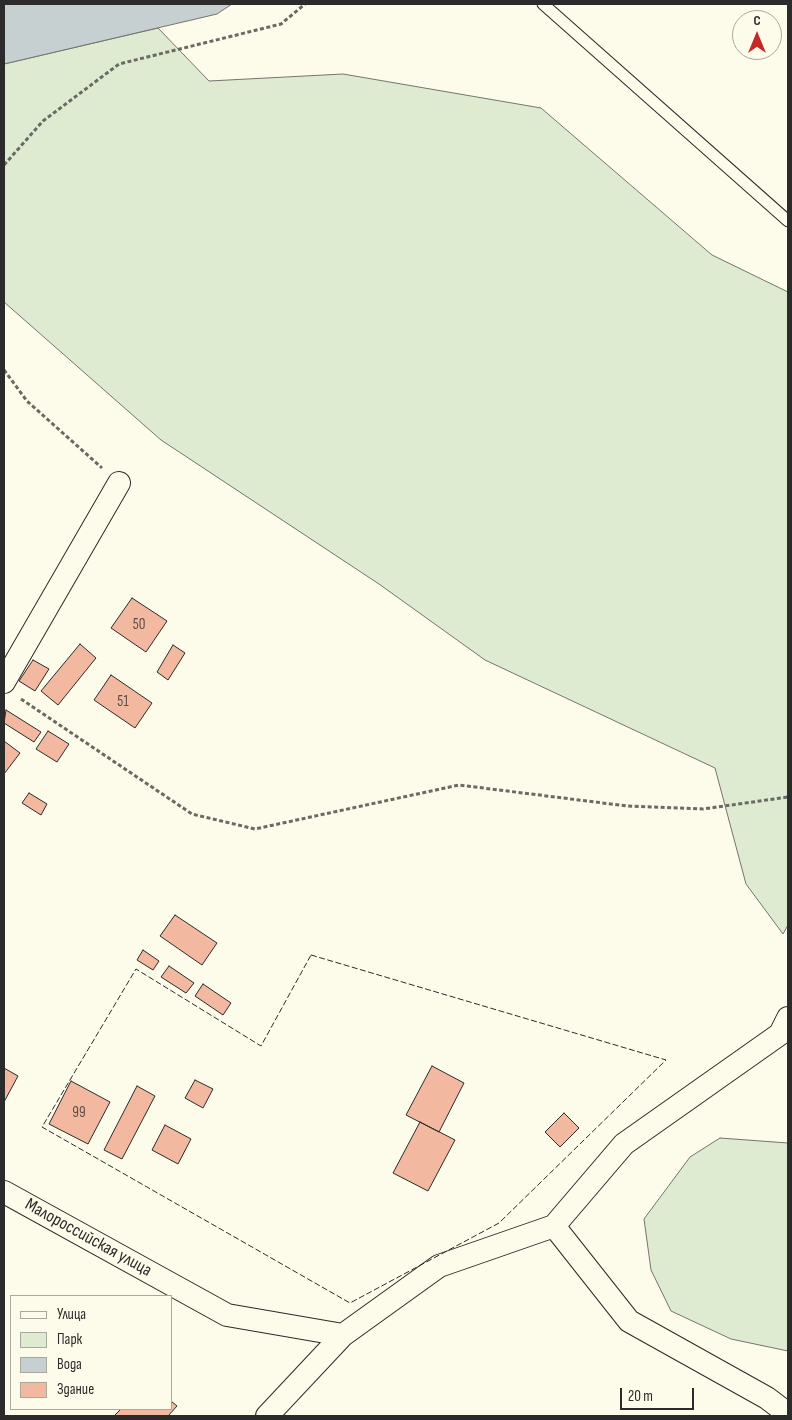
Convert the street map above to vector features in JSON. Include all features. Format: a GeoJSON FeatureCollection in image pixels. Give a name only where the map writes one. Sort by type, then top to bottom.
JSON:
{"type":"FeatureCollection","features":[{"type":"Feature","properties":{"kind":"street"},"geometry":{"type":"LineString","coordinates":[[4,682],[118,483]]}},
{"type":"Feature","properties":{"kind":"street"},"geometry":{"type":"LineString","coordinates":[[266,1416],[343,1335],[439,1266],[554,1226],[624,1144],[780,1034],[788,1018]]}},
{"type":"Feature","properties":{"kind":"street","name":"Малороссийская улица"},"geometry":{"type":"LineString","coordinates":[[4,1192],[227,1315],[343,1335]]}},
{"type":"Feature","properties":{"kind":"street"},"geometry":{"type":"LineString","coordinates":[[554,1226],[629,1321],[767,1398],[788,1414]]}},
{"type":"Feature","properties":{"kind":"lane"},"geometry":{"type":"LineString","coordinates":[[543,4],[788,221]]}},
{"type":"Feature","properties":{"kind":"path"},"geometry":{"type":"LineString","coordinates":[[4,165],[43,121],[119,64],[281,24],[305,4]]}},
{"type":"Feature","properties":{"kind":"path"},"geometry":{"type":"LineString","coordinates":[[4,370],[27,401],[118,483]]}},
{"type":"Feature","properties":{"kind":"path"},"geometry":{"type":"LineString","coordinates":[[20,698],[192,814],[255,829],[459,785],[627,806],[703,809],[788,797]]}},
{"type":"Feature","properties":{"kind":"green space"},"geometry":{"type":"Polygon","coordinates":[[[158,28],[209,81],[343,74],[541,108],[712,255],[788,292],[788,925],[783,934],[746,884],[715,768],[485,660],[379,584],[161,440],[4,302],[4,64],[158,28]]]}},
{"type":"Feature","properties":{"kind":"green space"},"geometry":{"type":"Polygon","coordinates":[[[720,1138],[788,1143],[788,1351],[731,1339],[671,1311],[651,1270],[644,1219],[690,1157],[720,1138]]]}},
{"type":"Feature","properties":{"kind":"water"},"geometry":{"type":"Polygon","coordinates":[[[4,4],[232,4],[217,14],[4,64],[4,4]]]}},
{"type":"Feature","properties":{"kind":"building"},"geometry":{"type":"Polygon","coordinates":[[[132,598],[167,621],[146,652],[111,628],[132,598]]]}},
{"type":"Feature","properties":{"kind":"building"},"geometry":{"type":"Polygon","coordinates":[[[80,644],[96,658],[58,705],[41,691],[80,644]]]}},
{"type":"Feature","properties":{"kind":"building"},"geometry":{"type":"Polygon","coordinates":[[[173,645],[185,653],[168,680],[157,672],[173,645]]]}},
{"type":"Feature","properties":{"kind":"building"},"geometry":{"type":"Polygon","coordinates":[[[33,660],[49,669],[35,691],[19,681],[33,660]]]}},
{"type":"Feature","properties":{"kind":"building"},"geometry":{"type":"Polygon","coordinates":[[[111,675],[152,703],[135,728],[94,700],[111,675]]]}},
{"type":"Feature","properties":{"kind":"building"},"geometry":{"type":"Polygon","coordinates":[[[6,710],[41,732],[34,742],[4,723],[6,710]]]}},
{"type":"Feature","properties":{"kind":"building"},"geometry":{"type":"Polygon","coordinates":[[[48,731],[69,744],[57,762],[36,749],[48,731]]]}},
{"type":"Feature","properties":{"kind":"building"},"geometry":{"type":"Polygon","coordinates":[[[4,741],[20,753],[4,774],[4,741]]]}},
{"type":"Feature","properties":{"kind":"building"},"geometry":{"type":"Polygon","coordinates":[[[29,793],[47,804],[41,815],[22,803],[29,793]]]}},
{"type":"Feature","properties":{"kind":"building"},"geometry":{"type":"Polygon","coordinates":[[[175,915],[217,943],[202,965],[160,936],[175,915]]]}},
{"type":"Feature","properties":{"kind":"building"},"geometry":{"type":"Polygon","coordinates":[[[143,950],[159,961],[153,970],[137,960],[143,950]]]}},
{"type":"Feature","properties":{"kind":"building"},"geometry":{"type":"Polygon","coordinates":[[[169,966],[194,983],[186,993],[161,977],[169,966]]]}},
{"type":"Feature","properties":{"kind":"building"},"geometry":{"type":"Polygon","coordinates":[[[203,984],[231,1003],[223,1015],[195,996],[203,984]]]}},
{"type":"Feature","properties":{"kind":"building"},"geometry":{"type":"Polygon","coordinates":[[[432,1066],[464,1083],[439,1132],[406,1115],[432,1066]]]}},
{"type":"Feature","properties":{"kind":"building"},"geometry":{"type":"Polygon","coordinates":[[[4,1068],[18,1076],[4,1102],[4,1068]]]}},
{"type":"Feature","properties":{"kind":"building"},"geometry":{"type":"Polygon","coordinates":[[[195,1080],[213,1089],[203,1108],[185,1098],[195,1080]]]}},
{"type":"Feature","properties":{"kind":"building"},"geometry":{"type":"Polygon","coordinates":[[[71,1081],[110,1102],[88,1144],[49,1124],[71,1081]]]}},
{"type":"Feature","properties":{"kind":"building"},"geometry":{"type":"Polygon","coordinates":[[[137,1086],[155,1096],[122,1159],[104,1150],[137,1086]]]}},
{"type":"Feature","properties":{"kind":"building"},"geometry":{"type":"Polygon","coordinates":[[[564,1113],[579,1128],[560,1147],[545,1132],[564,1113]]]}},
{"type":"Feature","properties":{"kind":"building"},"geometry":{"type":"Polygon","coordinates":[[[420,1122],[455,1140],[428,1191],[393,1173],[420,1122]]]}},
{"type":"Feature","properties":{"kind":"building"},"geometry":{"type":"Polygon","coordinates":[[[165,1125],[191,1139],[178,1164],[152,1150],[165,1125]]]}},
{"type":"Feature","properties":{"kind":"building"},"geometry":{"type":"Polygon","coordinates":[[[172,1402],[177,1406],[168,1416],[114,1416],[120,1410],[172,1410],[172,1402]]]}},
{"type":"Feature","properties":{"kind":"fence"},"geometry":{"type":"LineString","coordinates":[[311,955],[666,1060],[499,1223],[350,1303],[42,1127],[136,969],[261,1046],[311,955]]}}]}
